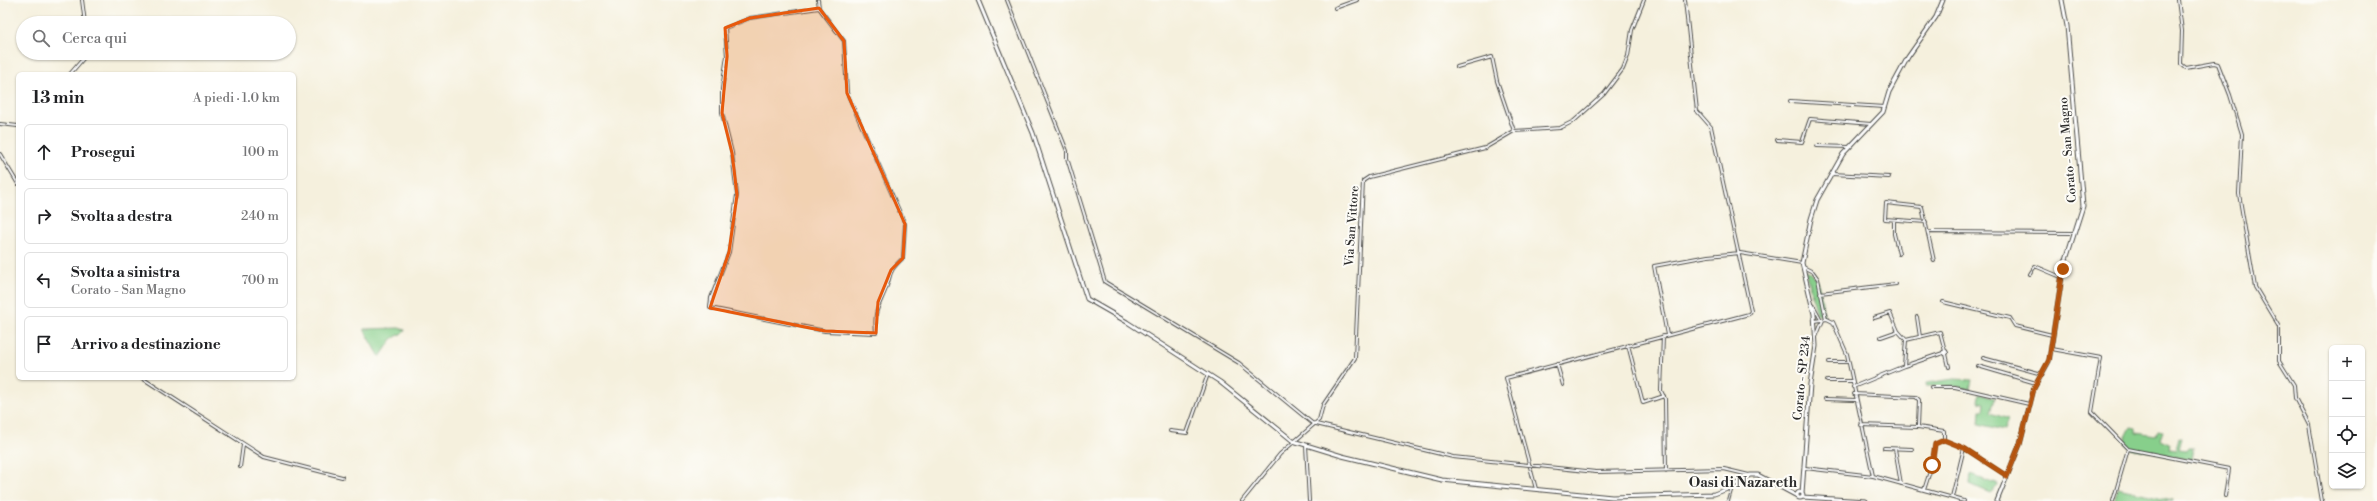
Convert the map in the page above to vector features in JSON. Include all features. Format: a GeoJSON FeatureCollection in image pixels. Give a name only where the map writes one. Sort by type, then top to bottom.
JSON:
{"type":"FeatureCollection","features":[{"type":"Feature","properties":{"kind":"street"},"geometry":{"type":"LineString","coordinates":[[82,0],[84,16]]}},
{"type":"Feature","properties":{"kind":"street"},"geometry":{"type":"LineString","coordinates":[[818,0],[819,8],[844,41],[847,92],[905,224],[903,258],[891,270],[885,292],[878,302],[875,320],[876,333],[825,330],[710,308],[711,298],[728,252],[737,196],[732,153],[722,113],[722,89],[727,56],[725,28],[750,18],[819,8]]}},
{"type":"Feature","properties":{"kind":"street"},"geometry":{"type":"LineString","coordinates":[[978,0],[1033,133],[1087,299],[1208,374],[1293,441],[1442,480],[1632,499],[1714,494],[1732,486],[1750,475]]}},
{"type":"Feature","properties":{"kind":"street"},"geometry":{"type":"LineString","coordinates":[[1008,0],[1067,151],[1067,158],[1105,282],[1239,363],[1305,420],[1316,424],[1453,457],[1596,472],[1724,469],[1745,472],[1750,475],[1758,475],[1800,496],[1866,501]]}},
{"type":"Feature","properties":{"kind":"street"},"geometry":{"type":"LineString","coordinates":[[1335,8],[1357,0]]}},
{"type":"Feature","properties":{"kind":"street","name":"Via San Vittore"},"geometry":{"type":"LineString","coordinates":[[1316,424],[1323,405],[1355,358],[1363,181],[1369,177],[1485,148],[1514,131],[1566,126],[1574,121],[1604,94],[1623,69],[1628,56],[1632,30],[1644,0]]}},
{"type":"Feature","properties":{"kind":"street"},"geometry":{"type":"LineString","coordinates":[[1536,490],[1527,464],[1505,380],[1508,377],[1749,314],[1751,309],[1740,253],[1711,127],[1697,111],[1685,0]]}},
{"type":"Feature","properties":{"kind":"street","name":"Corato - SP 234"},"geometry":{"type":"LineString","coordinates":[[1800,496],[1804,468],[1806,418],[1816,337],[1812,303],[1803,265],[1811,219],[1817,200],[1849,147],[1883,112],[1908,57],[1936,17],[1943,0]]}},
{"type":"Feature","properties":{"kind":"street","name":"Corato - San Magno"},"geometry":{"type":"LineString","coordinates":[[1997,501],[2020,444],[2036,383],[2049,360],[2052,349],[2061,277],[2083,206],[2067,26],[2062,0]]}},
{"type":"Feature","properties":{"kind":"street"},"geometry":{"type":"LineString","coordinates":[[2178,0],[2182,31],[2182,65],[2186,68],[2214,63],[2218,64],[2230,95],[2242,134],[2239,194],[2255,287],[2279,327],[2279,361],[2294,385],[2295,398],[2309,425],[2322,501]]}},
{"type":"Feature","properties":{"kind":"street"},"geometry":{"type":"LineString","coordinates":[[1457,67],[1492,58],[1514,131]]}},
{"type":"Feature","properties":{"kind":"street"},"geometry":{"type":"LineString","coordinates":[[72,72],[82,60]]}},
{"type":"Feature","properties":{"kind":"street"},"geometry":{"type":"LineString","coordinates":[[1790,101],[1884,107]]}},
{"type":"Feature","properties":{"kind":"street"},"geometry":{"type":"LineString","coordinates":[[1777,140],[1802,142],[1810,119],[1872,124]]}},
{"type":"Feature","properties":{"kind":"street"},"geometry":{"type":"LineString","coordinates":[[0,124],[16,126]]}},
{"type":"Feature","properties":{"kind":"street"},"geometry":{"type":"LineString","coordinates":[[1817,146],[1849,147]]}},
{"type":"Feature","properties":{"kind":"street"},"geometry":{"type":"LineString","coordinates":[[0,154],[16,181]]}},
{"type":"Feature","properties":{"kind":"street"},"geometry":{"type":"LineString","coordinates":[[1832,174],[1889,177]]}},
{"type":"Feature","properties":{"kind":"street"},"geometry":{"type":"LineString","coordinates":[[1926,222],[1885,219],[1886,203],[1922,207],[1929,232],[1934,261]]}},
{"type":"Feature","properties":{"kind":"street"},"geometry":{"type":"LineString","coordinates":[[1894,220],[1894,234],[1899,254]]}},
{"type":"Feature","properties":{"kind":"street"},"geometry":{"type":"LineString","coordinates":[[1929,232],[2074,233]]}},
{"type":"Feature","properties":{"kind":"street"},"geometry":{"type":"LineString","coordinates":[[1667,335],[1653,267],[1708,256],[1740,253],[1803,265],[1816,275],[1824,319],[1816,337]]}},
{"type":"Feature","properties":{"kind":"street"},"geometry":{"type":"LineString","coordinates":[[2030,274],[2035,266],[2061,277]]}},
{"type":"Feature","properties":{"kind":"street"},"geometry":{"type":"LineString","coordinates":[[1820,293],[1896,284]]}},
{"type":"Feature","properties":{"kind":"street"},"geometry":{"type":"LineString","coordinates":[[1943,302],[2010,318],[2015,326],[2054,335]]}},
{"type":"Feature","properties":{"kind":"street"},"geometry":{"type":"LineString","coordinates":[[1812,303],[1816,314],[1833,322],[1849,362],[1854,394],[1873,476]]}},
{"type":"Feature","properties":{"kind":"street"},"geometry":{"type":"LineString","coordinates":[[1874,318],[1890,313],[1898,331],[1906,340],[1904,366]]}},
{"type":"Feature","properties":{"kind":"street"},"geometry":{"type":"LineString","coordinates":[[1917,317],[1920,337]]}},
{"type":"Feature","properties":{"kind":"street"},"geometry":{"type":"LineString","coordinates":[[1815,321],[1824,319]]}},
{"type":"Feature","properties":{"kind":"street"},"geometry":{"type":"LineString","coordinates":[[1881,337],[1898,331]]}},
{"type":"Feature","properties":{"kind":"street"},"geometry":{"type":"LineString","coordinates":[[1906,340],[1940,332],[1949,367]]}},
{"type":"Feature","properties":{"kind":"street"},"geometry":{"type":"LineString","coordinates":[[1663,336],[1661,391],[1665,399],[1666,471]]}},
{"type":"Feature","properties":{"kind":"street"},"geometry":{"type":"LineString","coordinates":[[1628,345],[1643,403],[1664,396]]}},
{"type":"Feature","properties":{"kind":"street"},"geometry":{"type":"LineString","coordinates":[[2052,349],[2101,358],[2092,412],[2128,449],[2230,469],[2225,496]]}},
{"type":"Feature","properties":{"kind":"street"},"geometry":{"type":"LineString","coordinates":[[1853,387],[1904,366],[1945,353]]}},
{"type":"Feature","properties":{"kind":"street"},"geometry":{"type":"LineString","coordinates":[[1983,358],[2042,374]]}},
{"type":"Feature","properties":{"kind":"street"},"geometry":{"type":"LineString","coordinates":[[1829,362],[1849,362]]}},
{"type":"Feature","properties":{"kind":"street"},"geometry":{"type":"LineString","coordinates":[[1557,364],[1563,385]]}},
{"type":"Feature","properties":{"kind":"street"},"geometry":{"type":"LineString","coordinates":[[1978,366],[2036,383]]}},
{"type":"Feature","properties":{"kind":"street"},"geometry":{"type":"LineString","coordinates":[[1170,431],[1187,433],[1208,374]]}},
{"type":"Feature","properties":{"kind":"street"},"geometry":{"type":"LineString","coordinates":[[145,380],[264,457],[342,477]]}},
{"type":"Feature","properties":{"kind":"street"},"geometry":{"type":"LineString","coordinates":[[1827,381],[1852,382]]}},
{"type":"Feature","properties":{"kind":"street"},"geometry":{"type":"LineString","coordinates":[[1931,388],[1955,386],[2030,404]]}},
{"type":"Feature","properties":{"kind":"street"},"geometry":{"type":"LineString","coordinates":[[1854,394],[1916,397],[1919,400],[1918,427]]}},
{"type":"Feature","properties":{"kind":"street"},"geometry":{"type":"LineString","coordinates":[[1825,400],[1856,400]]}},
{"type":"Feature","properties":{"kind":"street"},"geometry":{"type":"LineString","coordinates":[[1242,501],[1293,441],[1316,424]]}},
{"type":"Feature","properties":{"kind":"street"},"geometry":{"type":"LineString","coordinates":[[1862,425],[1918,427],[1944,431],[1944,440]]}},
{"type":"Feature","properties":{"kind":"street"},"geometry":{"type":"LineString","coordinates":[[1924,490],[1932,465],[1935,444],[1944,440],[1964,448],[2007,476]]}},
{"type":"Feature","properties":{"kind":"street"},"geometry":{"type":"LineString","coordinates":[[240,468],[243,444]]}},
{"type":"Feature","properties":{"kind":"street"},"geometry":{"type":"LineString","coordinates":[[1306,445],[1309,501]]}},
{"type":"Feature","properties":{"kind":"street"},"geometry":{"type":"LineString","coordinates":[[1884,448],[1912,449]]}},
{"type":"Feature","properties":{"kind":"street"},"geometry":{"type":"LineString","coordinates":[[1952,498],[1964,448]]}},
{"type":"Feature","properties":{"kind":"street"},"geometry":{"type":"LineString","coordinates":[[1895,449],[1901,484]]}},
{"type":"Feature","properties":{"kind":"street"},"geometry":{"type":"LineString","coordinates":[[2113,501],[2128,449]]}},
{"type":"Feature","properties":{"kind":"street"},"geometry":{"type":"LineString","coordinates":[[1804,468],[1873,476],[1964,501]]}},
{"type":"Feature","properties":{"kind":"street"},"geometry":{"type":"LineString","coordinates":[[1728,501],[1732,486]]}},
{"type":"Feature","properties":{"kind":"highlighted area"},"geometry":{"type":"Polygon","coordinates":[[[819,8],[844,41],[847,93],[905,224],[903,258],[891,270],[878,302],[876,333],[825,331],[710,308],[729,252],[737,195],[732,153],[722,113],[727,56],[725,28],[750,18],[819,8]]]}},
{"type":"Feature","properties":{"kind":"green space"},"geometry":{"type":"Polygon","coordinates":[[[1805,270],[1815,277],[1818,283],[1824,317],[1817,314],[1805,270]]]}},
{"type":"Feature","properties":{"kind":"green space"},"geometry":{"type":"Polygon","coordinates":[[[399,328],[405,330],[404,332],[392,339],[380,357],[364,329],[399,328]]]}},
{"type":"Feature","properties":{"kind":"green space"},"geometry":{"type":"Polygon","coordinates":[[[1954,379],[1972,380],[1970,389],[1954,386],[1926,386],[1926,383],[1954,379]]]}},
{"type":"Feature","properties":{"kind":"green space"},"geometry":{"type":"Polygon","coordinates":[[[1979,394],[1995,397],[1991,413],[2008,419],[2004,430],[1979,424],[1980,410],[1984,410],[1985,403],[1978,402],[1979,394]]]}},
{"type":"Feature","properties":{"kind":"green space"},"geometry":{"type":"Polygon","coordinates":[[[2131,427],[2136,428],[2136,432],[2156,435],[2158,430],[2163,431],[2160,439],[2169,443],[2168,449],[2176,450],[2179,437],[2182,438],[2179,449],[2187,450],[2189,447],[2193,447],[2191,460],[2131,448],[2124,441],[2131,427]]]}},
{"type":"Feature","properties":{"kind":"green space"},"geometry":{"type":"Polygon","coordinates":[[[1971,475],[1999,485],[1990,493],[1970,484],[1971,475]]]}},
{"type":"Feature","properties":{"kind":"green space"},"geometry":{"type":"Polygon","coordinates":[[[2118,488],[2172,500],[2172,501],[2114,501],[2118,488]]]}},
{"type":"Feature","properties":{"kind":"district","name":"Oasi di Nazareth"},"geometry":{"type":"Point","coordinates":[1743,483]}},
{"type":"Feature","properties":{"kind":"route"},"geometry":{"type":"LineString","coordinates":[[1932,465],[1935,444],[1937,441],[1944,440],[1964,448],[2007,476],[2020,444],[2024,421],[2034,388],[2045,370],[2052,349],[2063,269]]}}]}
